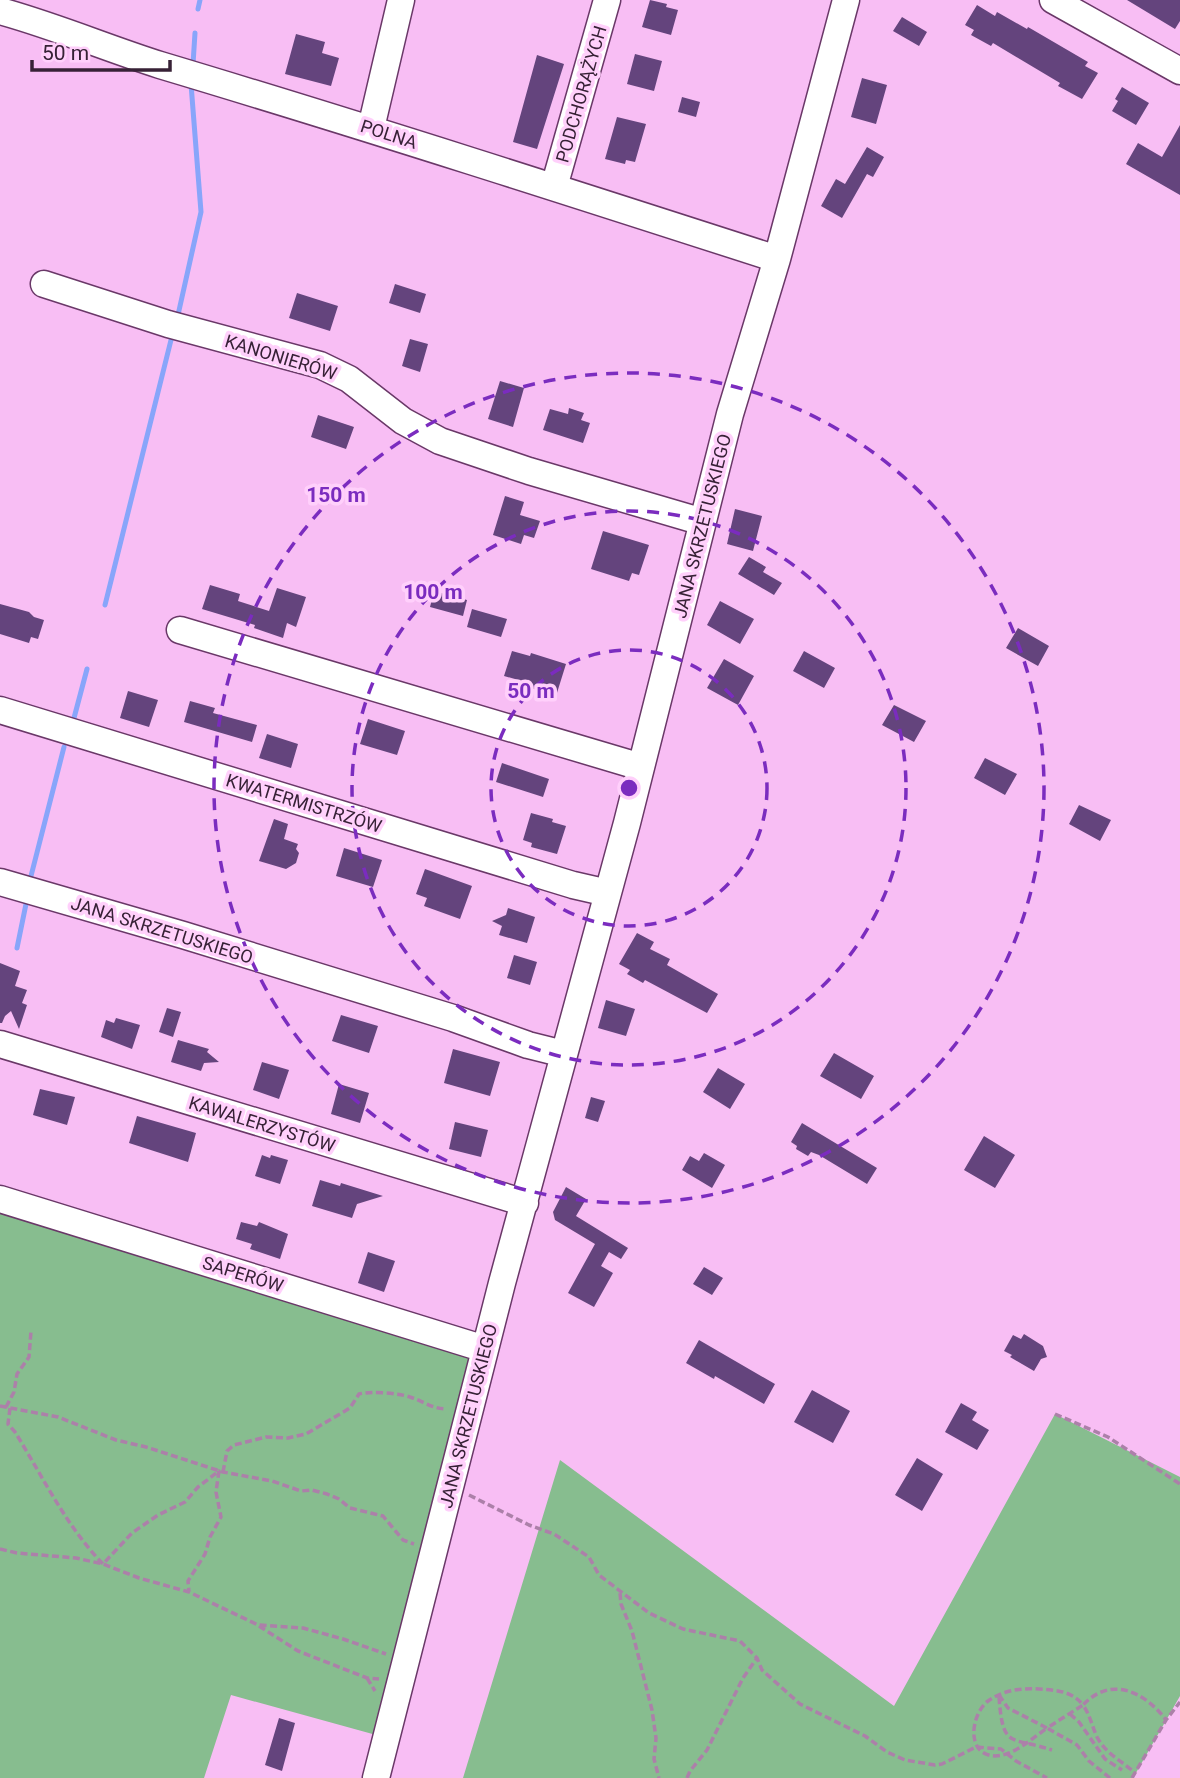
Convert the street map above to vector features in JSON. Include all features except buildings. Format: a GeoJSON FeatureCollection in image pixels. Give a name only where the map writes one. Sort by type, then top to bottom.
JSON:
{"type":"FeatureCollection","features":[{"type":"Feature","properties":{"kind":"street"},"geometry":{"type":"LineString","coordinates":[[371,128],[401,0]]}},
{"type":"Feature","properties":{"kind":"street","name":"PODCHORĄŻYCH"},"geometry":{"type":"LineString","coordinates":[[554,187],[607,0]]}},
{"type":"Feature","properties":{"kind":"street","name":"JANA SKRZETUSKIEGO"},"geometry":{"type":"LineString","coordinates":[[376,1778],[485,1349],[608,893],[730,414],[777,259],[846,0]]}},
{"type":"Feature","properties":{"kind":"street"},"geometry":{"type":"LineString","coordinates":[[1053,0],[1180,71]]}},
{"type":"Feature","properties":{"kind":"street","name":"POLNA"},"geometry":{"type":"LineString","coordinates":[[0,11],[45,11],[156,64],[371,128],[777,259]]}},
{"type":"Feature","properties":{"kind":"street","name":"KANONIERÓW"},"geometry":{"type":"LineString","coordinates":[[44,284],[168,324],[320,365],[349,379],[403,421],[440,441],[529,471],[703,522]]}},
{"type":"Feature","properties":{"kind":"street"},"geometry":{"type":"LineString","coordinates":[[180,630],[640,767]]}},
{"type":"Feature","properties":{"kind":"street","name":"KWATERMISTRZÓW"},"geometry":{"type":"LineString","coordinates":[[0,710],[573,886],[608,893]]}},
{"type":"Feature","properties":{"kind":"street","name":"JANA SKRZETUSKIEGO"},"geometry":{"type":"LineString","coordinates":[[0,882],[183,935],[453,1018],[528,1045],[564,1054]]}},
{"type":"Feature","properties":{"kind":"street","name":"KAWALERZYSTÓW"},"geometry":{"type":"LineString","coordinates":[[0,1044],[525,1203]]}},
{"type":"Feature","properties":{"kind":"street","name":"SAPERÓW"},"geometry":{"type":"LineString","coordinates":[[0,1199],[485,1349]]}},
{"type":"Feature","properties":{"kind":"path"},"geometry":{"type":"LineString","coordinates":[[31,1331],[29,1357],[17,1374],[8,1407],[8,1424],[85,1546],[103,1564]]}},
{"type":"Feature","properties":{"kind":"path"},"geometry":{"type":"LineString","coordinates":[[189,1592],[188,1581],[205,1554],[210,1537],[221,1517],[216,1492],[227,1451],[234,1444],[266,1437],[288,1438],[306,1434],[350,1408],[359,1394],[366,1392],[379,1395],[396,1393],[426,1405],[468,1415]]}},
{"type":"Feature","properties":{"kind":"path"},"geometry":{"type":"LineString","coordinates":[[0,1406],[58,1417],[116,1440],[221,1472],[272,1481],[301,1491],[312,1490],[327,1494],[350,1508],[383,1516],[397,1534],[411,1544],[436,1546]]}},
{"type":"Feature","properties":{"kind":"path"},"geometry":{"type":"LineString","coordinates":[[1055,1414],[1108,1437],[1180,1484]]}},
{"type":"Feature","properties":{"kind":"path"},"geometry":{"type":"LineString","coordinates":[[103,1564],[132,1533],[158,1515],[185,1502],[198,1487],[221,1472]]}},
{"type":"Feature","properties":{"kind":"path"},"geometry":{"type":"LineString","coordinates":[[452,1480],[460,1490],[477,1500],[554,1534],[589,1557],[600,1575],[649,1614],[683,1629],[740,1641],[757,1658],[762,1670],[800,1704],[865,1736],[882,1750],[905,1760],[942,1764],[965,1751],[980,1748],[1001,1749],[1016,1761],[1047,1778]]}},
{"type":"Feature","properties":{"kind":"path"},"geometry":{"type":"LineString","coordinates":[[0,1549],[103,1564],[189,1592],[257,1625],[298,1651],[367,1678],[404,1669]]}},
{"type":"Feature","properties":{"kind":"path"},"geometry":{"type":"LineString","coordinates":[[620,1593],[651,1703],[655,1724],[654,1759],[659,1778]]}},
{"type":"Feature","properties":{"kind":"path"},"geometry":{"type":"LineString","coordinates":[[257,1625],[303,1628],[343,1639],[381,1653],[404,1669]]}},
{"type":"Feature","properties":{"kind":"path"},"geometry":{"type":"LineString","coordinates":[[687,1778],[707,1750],[743,1678],[757,1658]]}},
{"type":"Feature","properties":{"kind":"path"},"geometry":{"type":"LineString","coordinates":[[980,1748],[973,1734],[976,1718],[987,1702],[999,1695],[1028,1688],[1063,1691],[1083,1705],[1106,1749],[1135,1773]]}},
{"type":"Feature","properties":{"kind":"path"},"geometry":{"type":"LineString","coordinates":[[1006,1752],[1025,1744],[1101,1690],[1133,1693],[1145,1698],[1166,1720]]}},
{"type":"Feature","properties":{"kind":"path"},"geometry":{"type":"LineString","coordinates":[[999,1695],[1008,1708],[1077,1745],[1089,1761],[1110,1778]]}},
{"type":"Feature","properties":{"kind":"path"},"geometry":{"type":"LineString","coordinates":[[999,1695],[1000,1723],[1011,1738],[1052,1750]]}},
{"type":"Feature","properties":{"kind":"path"},"geometry":{"type":"LineString","coordinates":[[1132,1778],[1166,1720],[1180,1702]]}},
{"type":"Feature","properties":{"kind":"path"},"geometry":{"type":"LineString","coordinates":[[1070,1714],[1079,1722],[1105,1759],[1122,1770]]}},
{"type":"Feature","properties":{"kind":"green space"},"geometry":{"type":"Polygon","coordinates":[[[0,1199],[485,1349],[387,1738],[231,1695],[204,1778],[0,1778],[0,1199]]]}},
{"type":"Feature","properties":{"kind":"green space"},"geometry":{"type":"Polygon","coordinates":[[[1055,1414],[1180,1477],[1180,1696],[1133,1778],[463,1778],[560,1460],[894,1706],[1055,1414]]]}},
{"type":"Feature","properties":{"kind":"waterway"},"geometry":{"type":"LineString","coordinates":[[198,9],[200,0]]}},
{"type":"Feature","properties":{"kind":"waterway"},"geometry":{"type":"LineString","coordinates":[[193,64],[195,33]]}},
{"type":"Feature","properties":{"kind":"waterway"},"geometry":{"type":"LineString","coordinates":[[178,315],[201,212],[191,84]]}},
{"type":"Feature","properties":{"kind":"waterway"},"geometry":{"type":"LineString","coordinates":[[105,605],[172,336]]}},
{"type":"Feature","properties":{"kind":"waterway"},"geometry":{"type":"LineString","coordinates":[[74,718],[87,669]]}},
{"type":"Feature","properties":{"kind":"waterway"},"geometry":{"type":"LineString","coordinates":[[31,876],[64,747]]}},
{"type":"Feature","properties":{"kind":"waterway"},"geometry":{"type":"LineString","coordinates":[[17,948],[26,904]]}}]}
